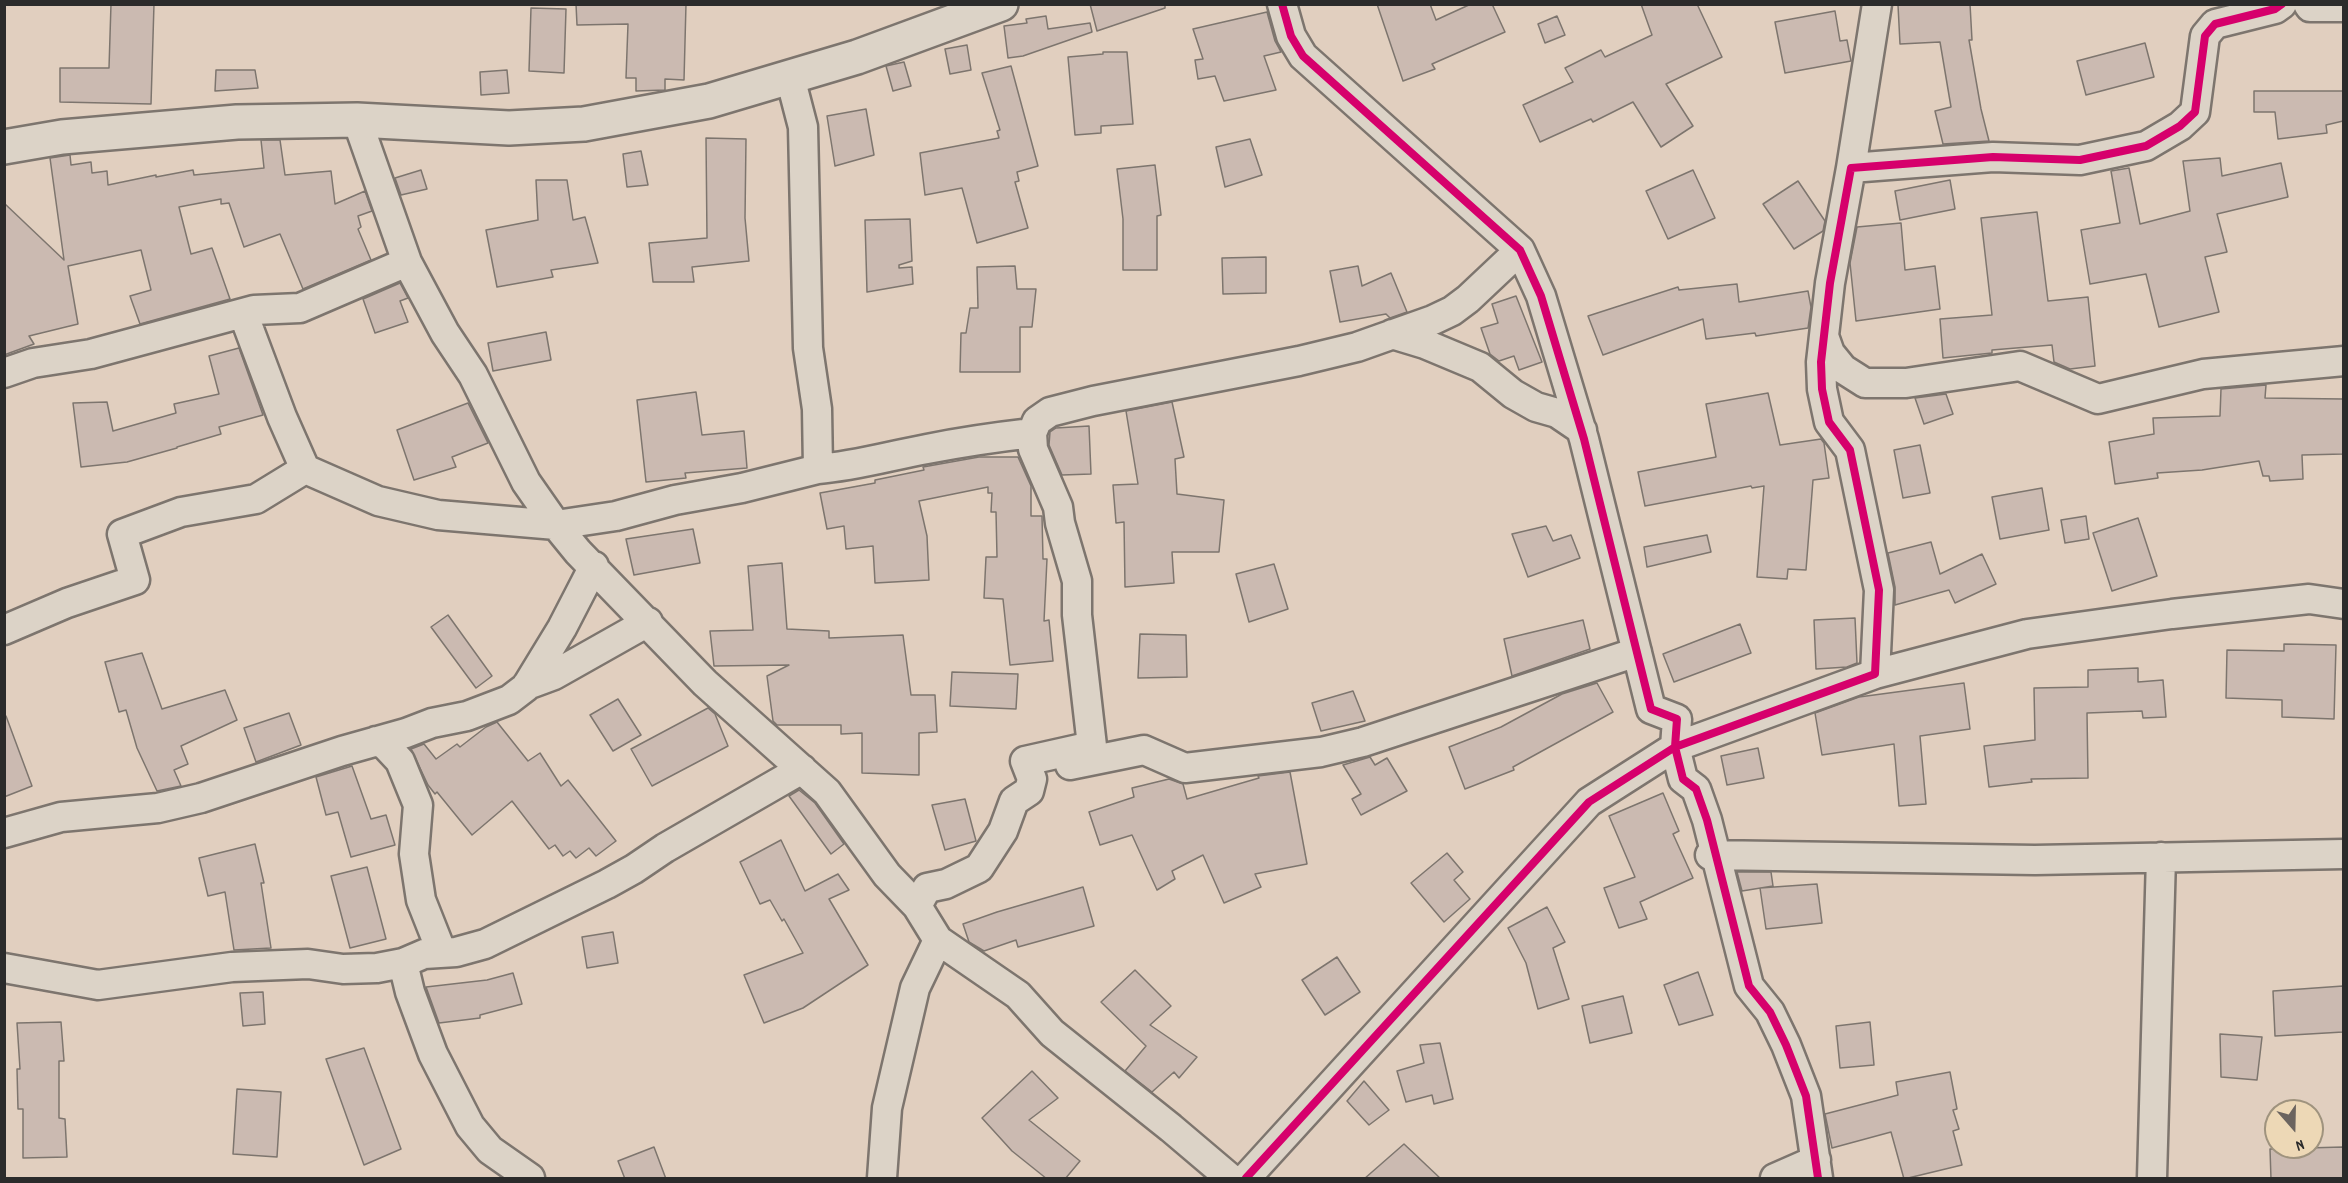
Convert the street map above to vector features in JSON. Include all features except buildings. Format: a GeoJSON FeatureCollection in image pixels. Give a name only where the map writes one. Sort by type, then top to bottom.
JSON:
{"type":"FeatureCollection","features":[{"type":"Feature","properties":{"kind":"street"},"geometry":{"type":"LineString","coordinates":[[4,147],[62,137],[237,122],[357,120],[509,128],[584,124],[709,101],[857,57],[1001,4]]}},
{"type":"Feature","properties":{"kind":"street"},"geometry":{"type":"LineString","coordinates":[[1282,4],[1291,36],[1303,56],[1520,250],[1541,296],[1582,430],[1651,709],[1677,719],[1675,747],[1683,779],[1696,789],[1726,888],[1749,986],[1770,1012],[1806,1096],[1817,1169],[1775,1179]]}},
{"type":"Feature","properties":{"kind":"street"},"geometry":{"type":"LineString","coordinates":[[1875,674],[1879,590],[1850,450],[1829,422],[1822,389],[1821,362],[1830,283],[1877,4]]}},
{"type":"Feature","properties":{"kind":"street"},"geometry":{"type":"LineString","coordinates":[[1851,168],[1993,157],[2080,160],[2146,146],[2180,126],[2196,112],[2205,36],[2215,24],[2275,9],[2282,4]]}},
{"type":"Feature","properties":{"kind":"street"},"geometry":{"type":"LineString","coordinates":[[2308,4],[2310,7],[2343,7]]}},
{"type":"Feature","properties":{"kind":"street"},"geometry":{"type":"LineString","coordinates":[[790,77],[803,127],[808,348],[817,409],[818,469]]}},
{"type":"Feature","properties":{"kind":"street"},"geometry":{"type":"LineString","coordinates":[[357,120],[407,262],[445,333],[473,375],[526,482],[578,552],[705,683],[827,792],[887,875],[917,906],[938,940],[1018,995],[1052,1033],[1171,1128],[1230,1179]]}},
{"type":"Feature","properties":{"kind":"street"},"geometry":{"type":"LineString","coordinates":[[917,906],[927,888],[946,884],[980,868],[1003,831],[1014,801],[1029,791],[1032,779],[1025,761],[1092,746],[1077,615],[1077,581],[1060,523],[1058,507],[1032,448],[1032,433],[1037,421],[1050,412],[1093,401],[1299,361],[1392,334],[1452,311],[1520,250]]}},
{"type":"Feature","properties":{"kind":"street"},"geometry":{"type":"LineString","coordinates":[[4,373],[33,363],[91,354],[254,310],[300,308],[407,262]]}},
{"type":"Feature","properties":{"kind":"street"},"geometry":{"type":"LineString","coordinates":[[243,314],[270,389],[305,469],[378,501],[438,515],[556,525],[616,516],[675,500],[742,488],[818,469],[851,466],[986,438],[1032,433]]}},
{"type":"Feature","properties":{"kind":"street"},"geometry":{"type":"LineString","coordinates":[[1392,334],[1425,344],[1480,367],[1513,394],[1536,407],[1557,413],[1582,430]]}},
{"type":"Feature","properties":{"kind":"street"},"geometry":{"type":"LineString","coordinates":[[1824,336],[1830,353],[1843,369],[1865,383],[1906,383],[2020,366],[2098,399],[2203,374],[2343,361]]}},
{"type":"Feature","properties":{"kind":"street"},"geometry":{"type":"LineString","coordinates":[[4,630],[67,603],[135,580],[122,534],[181,513],[256,499],[305,469]]}},
{"type":"Feature","properties":{"kind":"street"},"geometry":{"type":"LineString","coordinates":[[526,686],[562,628],[594,566]]}},
{"type":"Feature","properties":{"kind":"street"},"geometry":{"type":"LineString","coordinates":[[1245,1179],[1589,802],[1675,747],[1875,674],[2027,634],[2172,614],[2309,599],[2343,604]]}},
{"type":"Feature","properties":{"kind":"street"},"geometry":{"type":"LineString","coordinates":[[4,833],[60,817],[158,808],[201,798],[376,741],[477,712],[509,700],[526,686],[554,675],[648,622]]}},
{"type":"Feature","properties":{"kind":"street"},"geometry":{"type":"LineString","coordinates":[[1032,779],[1052,769],[1144,750],[1185,768],[1321,752],[1363,742],[1637,652]]}},
{"type":"Feature","properties":{"kind":"street"},"geometry":{"type":"LineString","coordinates":[[376,741],[385,745],[400,761],[418,806],[414,854],[421,900],[442,953]]}},
{"type":"Feature","properties":{"kind":"street"},"geometry":{"type":"LineString","coordinates":[[4,968],[98,985],[232,967],[308,964],[358,969],[403,963],[424,954],[456,952],[485,944],[607,884],[802,769]]}},
{"type":"Feature","properties":{"kind":"street"},"geometry":{"type":"LineString","coordinates":[[1712,847],[2035,860],[2343,854]]}},
{"type":"Feature","properties":{"kind":"street"},"geometry":{"type":"LineString","coordinates":[[2152,1179],[2161,857]]}},
{"type":"Feature","properties":{"kind":"street"},"geometry":{"type":"LineString","coordinates":[[882,1179],[887,1108],[915,988],[938,940]]}},
{"type":"Feature","properties":{"kind":"street"},"geometry":{"type":"LineString","coordinates":[[403,963],[410,992],[433,1054],[470,1126],[490,1150],[530,1179]]}},
{"type":"Feature","properties":{"kind":"cycle path"},"geometry":{"type":"LineString","coordinates":[[1282,4],[1291,36],[1303,56],[1520,250],[1541,296],[1584,439],[1651,709],[1677,719],[1675,747],[1683,779],[1696,789],[1707,820],[1749,986],[1770,1012],[1806,1096],[1818,1178]]}},
{"type":"Feature","properties":{"kind":"cycle path"},"geometry":{"type":"LineString","coordinates":[[1246,1178],[1589,802],[1675,747],[1875,674],[1879,590],[1850,450],[1829,422],[1822,389],[1821,362],[1830,283],[1851,168],[1993,157],[2080,160],[2146,146],[2180,126],[2195,112],[2205,36],[2215,24],[2275,9],[2282,4]]}}]}
